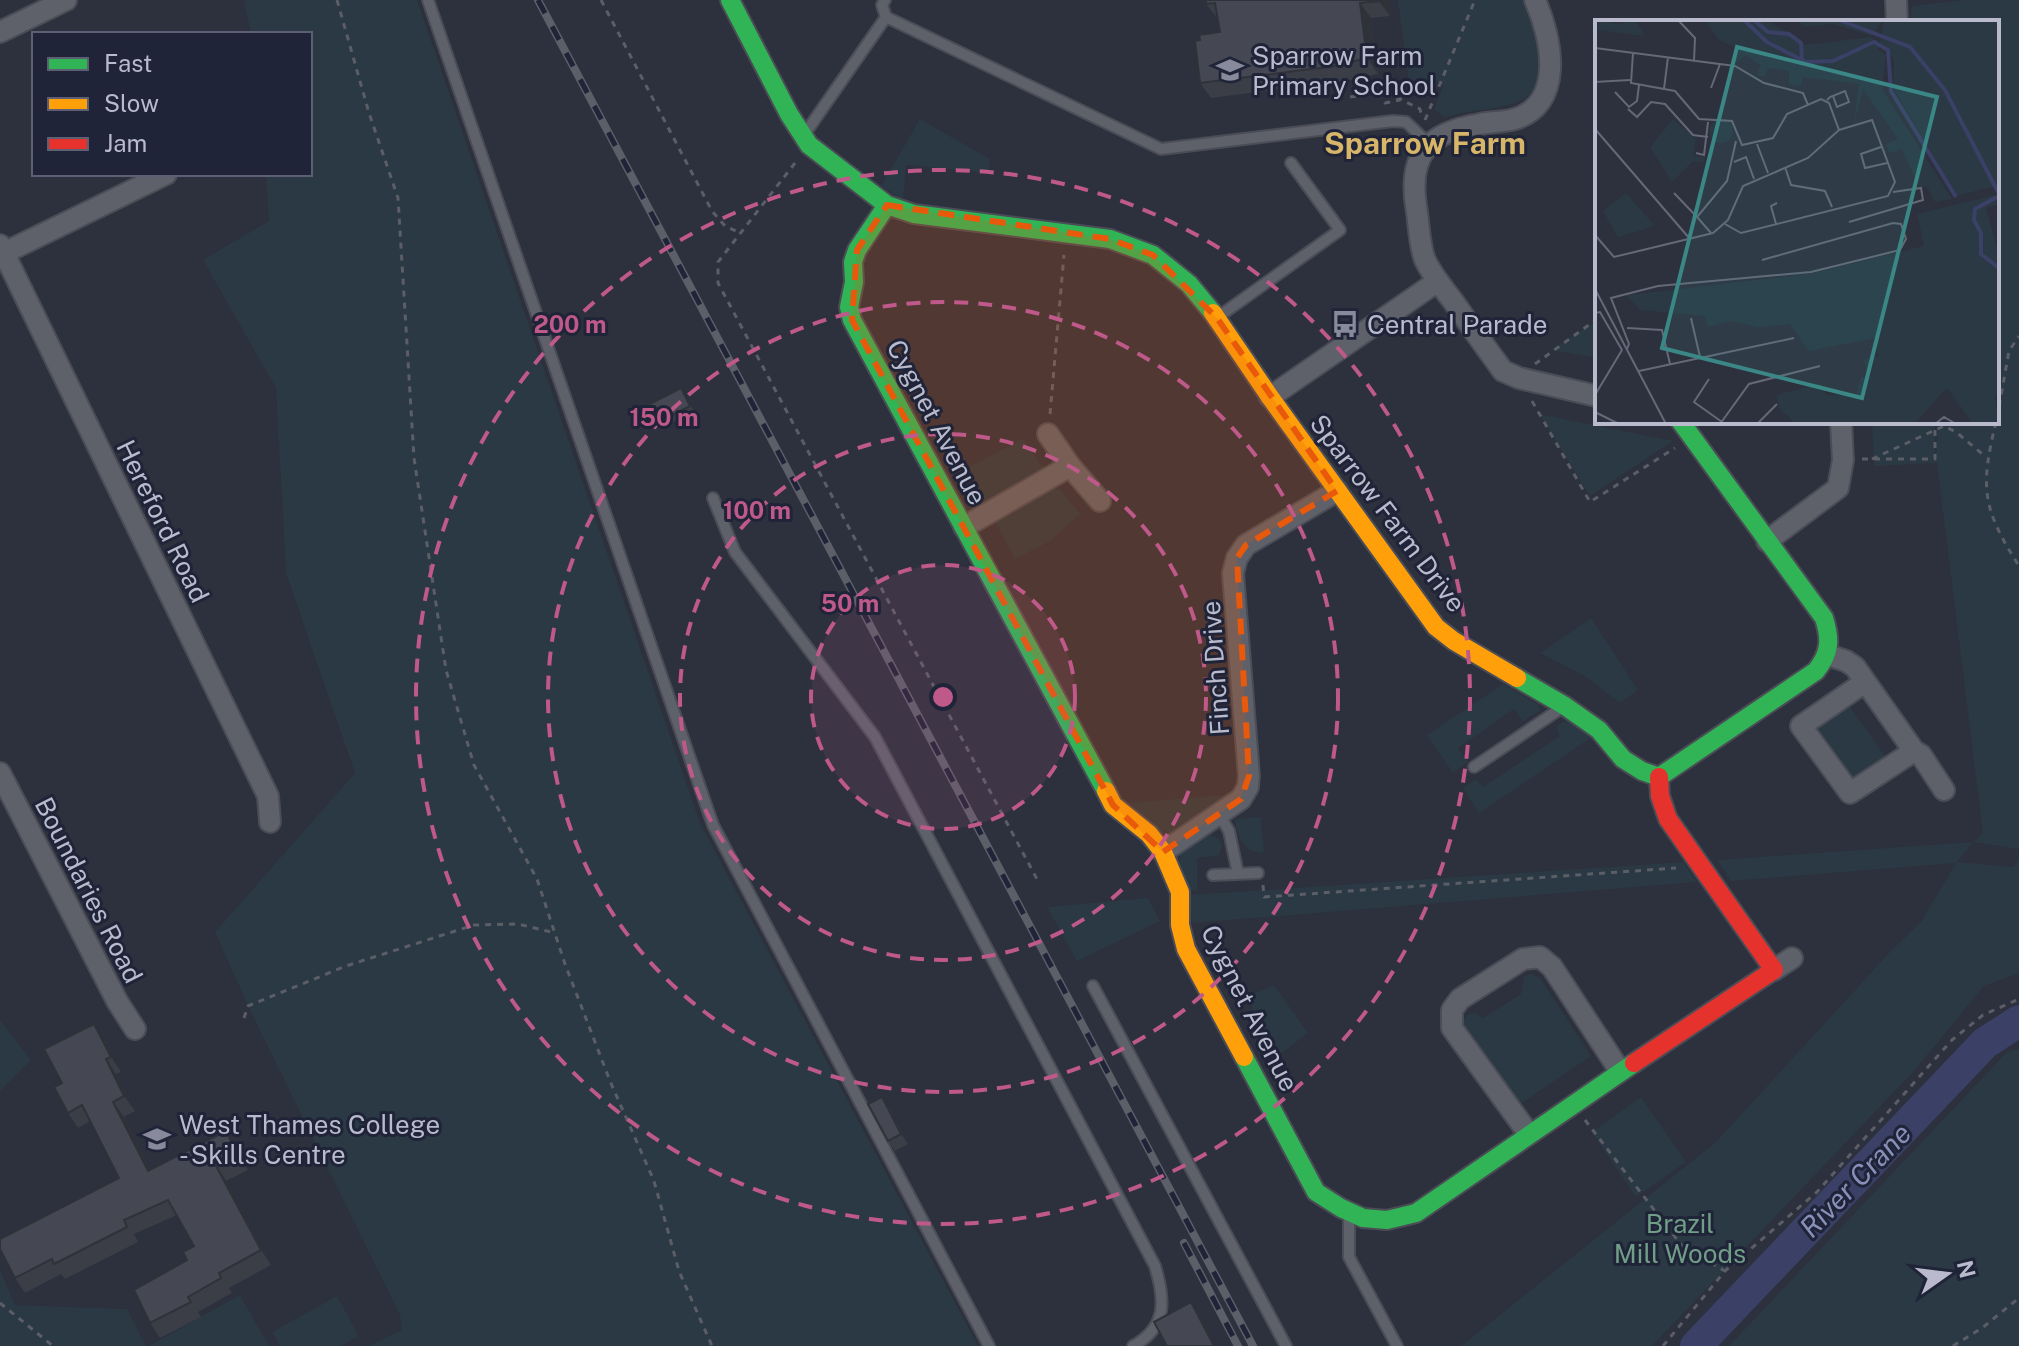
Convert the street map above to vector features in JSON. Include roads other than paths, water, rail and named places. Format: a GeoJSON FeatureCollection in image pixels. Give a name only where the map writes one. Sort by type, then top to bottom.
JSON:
{"type":"FeatureCollection","features":[{"type":"Feature","properties":{"kind":"street"},"geometry":{"type":"LineString","coordinates":[[0,32],[66,0]]}},
{"type":"Feature","properties":{"kind":"street"},"geometry":{"type":"LineString","coordinates":[[1535,0],[1545,22],[1551,56],[1549,83],[1539,102],[1527,114],[1511,120],[1454,129],[1428,143],[1417,161],[1413,185],[1424,259],[1503,371],[1519,378],[1595,396]]}},
{"type":"Feature","properties":{"kind":"street"},"geometry":{"type":"LineString","coordinates":[[1896,0],[1897,20]]}},
{"type":"Feature","properties":{"kind":"street","name":"Sparrow Farm Drive"},"geometry":{"type":"LineString","coordinates":[[734,1],[806,141],[887,205],[914,214],[967,215],[1110,239],[1153,255],[1189,284],[1217,318],[1270,397],[1436,627],[1454,641],[1565,706],[1599,730],[1623,759],[1659,777]]}},
{"type":"Feature","properties":{"kind":"street"},"geometry":{"type":"LineString","coordinates":[[2,249],[162,176]]}},
{"type":"Feature","properties":{"kind":"street","name":"Cygnet Avenue"},"geometry":{"type":"LineString","coordinates":[[887,205],[857,250],[853,262],[854,282],[849,307],[852,320],[1113,805],[1149,834],[1163,852],[1180,892],[1180,925],[1186,949],[1316,1192],[1349,1214],[1373,1221],[1397,1220],[1416,1213],[1528,1133],[1792,958]]}},
{"type":"Feature","properties":{"kind":"street","name":"Hereford Road"},"geometry":{"type":"LineString","coordinates":[[2,249],[268,796],[270,822]]}},
{"type":"Feature","properties":{"kind":"street"},"geometry":{"type":"LineString","coordinates":[[1270,397],[1438,281]]}},
{"type":"Feature","properties":{"kind":"street"},"geometry":{"type":"LineString","coordinates":[[1767,541],[1838,488],[1843,460],[1841,424]]}},
{"type":"Feature","properties":{"kind":"street"},"geometry":{"type":"LineString","coordinates":[[1686,430],[1824,618],[1830,635],[1828,655],[1816,671],[1659,777],[1660,796],[1668,819],[1774,970]]}},
{"type":"Feature","properties":{"kind":"street"},"geometry":{"type":"LineString","coordinates":[[1048,434],[1100,501]]}},
{"type":"Feature","properties":{"kind":"street"},"geometry":{"type":"LineString","coordinates":[[964,527],[1070,466]]}},
{"type":"Feature","properties":{"kind":"street","name":"Finch Drive"},"geometry":{"type":"LineString","coordinates":[[1163,852],[1241,799],[1248,787],[1233,573],[1237,558],[1246,545],[1337,491]]}},
{"type":"Feature","properties":{"kind":"street"},"geometry":{"type":"LineString","coordinates":[[1828,655],[1855,667],[1914,751],[1926,760],[1944,790]]}},
{"type":"Feature","properties":{"kind":"street"},"geometry":{"type":"LineString","coordinates":[[1865,682],[1801,726],[1850,793],[1914,751]]}},
{"type":"Feature","properties":{"kind":"street","name":"Boundaries Road"},"geometry":{"type":"LineString","coordinates":[[0,773],[117,1001],[135,1029]]}},
{"type":"Feature","properties":{"kind":"street"},"geometry":{"type":"LineString","coordinates":[[1528,1133],[1452,1028],[1452,1010],[1460,999],[1523,959],[1540,957],[1552,967],[1620,1071]]}},
{"type":"Feature","properties":{"kind":"lane"},"geometry":{"type":"LineString","coordinates":[[428,0],[713,825],[989,1346]]}},
{"type":"Feature","properties":{"kind":"lane"},"geometry":{"type":"LineString","coordinates":[[885,0],[882,5],[886,17],[1161,149],[1393,121],[1406,122],[1428,143]]}},
{"type":"Feature","properties":{"kind":"lane"},"geometry":{"type":"LineString","coordinates":[[806,141],[886,17]]}},
{"type":"Feature","properties":{"kind":"lane"},"geometry":{"type":"LineString","coordinates":[[1217,318],[1340,230],[1291,163]]}},
{"type":"Feature","properties":{"kind":"lane"},"geometry":{"type":"LineString","coordinates":[[713,498],[735,552],[875,737],[1155,1266],[1163,1294],[1159,1321],[1144,1339],[1133,1346]]}},
{"type":"Feature","properties":{"kind":"lane"},"geometry":{"type":"LineString","coordinates":[[1474,767],[1565,706]]}},
{"type":"Feature","properties":{"kind":"lane"},"geometry":{"type":"LineString","coordinates":[[1219,814],[1229,831],[1238,874]]}},
{"type":"Feature","properties":{"kind":"lane"},"geometry":{"type":"LineString","coordinates":[[1213,875],[1258,873]]}},
{"type":"Feature","properties":{"kind":"lane"},"geometry":{"type":"LineString","coordinates":[[1093,986],[1286,1346]]}},
{"type":"Feature","properties":{"kind":"lane"},"geometry":{"type":"LineString","coordinates":[[1349,1214],[1349,1257],[1397,1346]]}},
{"type":"Feature","properties":{"kind":"waterway","name":"River Crane"},"geometry":{"type":"LineString","coordinates":[[1696,1346],[1985,1043],[2019,1021]]}},
{"type":"Feature","properties":{"kind":"railway"},"geometry":{"type":"LineString","coordinates":[[538,0],[1253,1346]]}},
{"type":"Feature","properties":{"kind":"railway"},"geometry":{"type":"LineString","coordinates":[[1184,1243],[1238,1346]]}},
{"type":"Feature","properties":{"kind":"place","name":"Sparrow Farm Primary School"},"geometry":{"type":"Point","coordinates":[1230,70]}},
{"type":"Feature","properties":{"kind":"place","name":"Central Parade"},"geometry":{"type":"Point","coordinates":[1345,324]}},
{"type":"Feature","properties":{"kind":"place","name":"West Thames College - Skills Centre"},"geometry":{"type":"Point","coordinates":[157,1139]}},
{"type":"Feature","properties":{"kind":"district","name":"Sparrow Farm"},"geometry":{"type":"Point","coordinates":[1425,143]}},
{"type":"Feature","properties":{"kind":"park label","name":"Brazil Mill Woods"},"geometry":{"type":"Point","coordinates":[1680,1238]}}]}
